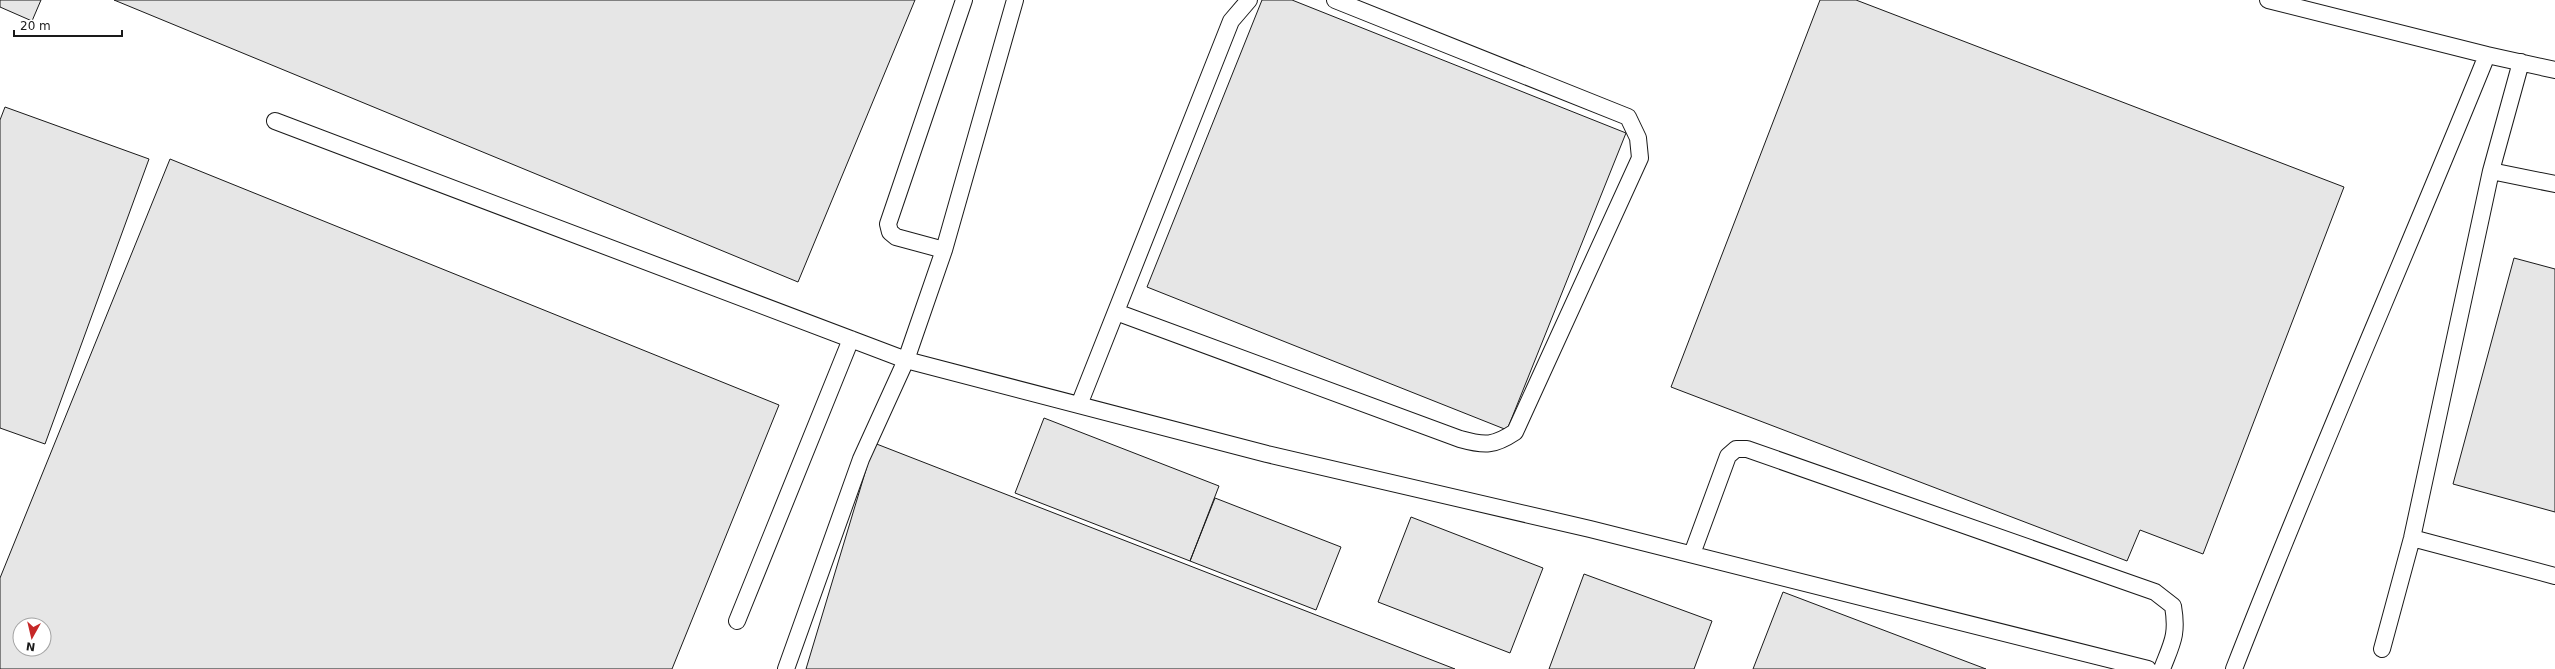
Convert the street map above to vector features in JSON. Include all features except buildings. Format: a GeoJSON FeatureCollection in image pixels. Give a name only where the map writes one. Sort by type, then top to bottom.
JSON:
{"type":"FeatureCollection","features":[{"type":"Feature","properties":{"kind":"lane"},"geometry":{"type":"LineString","coordinates":[[944,250],[896,237],[890,232],[888,224],[964,0]]}},
{"type":"Feature","properties":{"kind":"lane"},"geometry":{"type":"LineString","coordinates":[[786,669],[861,459],[906,360],[944,250],[1015,0]]}},
{"type":"Feature","properties":{"kind":"lane"},"geometry":{"type":"LineString","coordinates":[[1079,405],[1231,21],[1249,0]]}},
{"type":"Feature","properties":{"kind":"lane"},"geometry":{"type":"LineString","coordinates":[[1116,312],[1460,440],[1482,446],[1501,442],[1515,432],[1640,158],[1638,138],[1628,117],[1335,0]]}},
{"type":"Feature","properties":{"kind":"lane"},"geometry":{"type":"LineString","coordinates":[[2268,0],[2487,55],[2555,70]]}},
{"type":"Feature","properties":{"kind":"lane"},"geometry":{"type":"LineString","coordinates":[[2234,669],[2288,530],[2416,230],[2487,55]]}},
{"type":"Feature","properties":{"kind":"lane"},"geometry":{"type":"LineString","coordinates":[[2382,649],[2412,538],[2491,171],[2520,62]]}},
{"type":"Feature","properties":{"kind":"lane"},"geometry":{"type":"LineString","coordinates":[[275,121],[906,360],[1267,454],[1692,554],[2148,669]]}},
{"type":"Feature","properties":{"kind":"lane"},"geometry":{"type":"LineString","coordinates":[[2491,171],[2555,184]]}},
{"type":"Feature","properties":{"kind":"lane"},"geometry":{"type":"LineString","coordinates":[[737,621],[851,339]]}},
{"type":"Feature","properties":{"kind":"lane"},"geometry":{"type":"LineString","coordinates":[[1692,554],[1728,456],[1736,449],[1747,449],[2155,592],[2173,606],[2175,618],[2176,633],[2162,669]]}},
{"type":"Feature","properties":{"kind":"lane"},"geometry":{"type":"LineString","coordinates":[[2412,538],[2555,576]]}}]}
